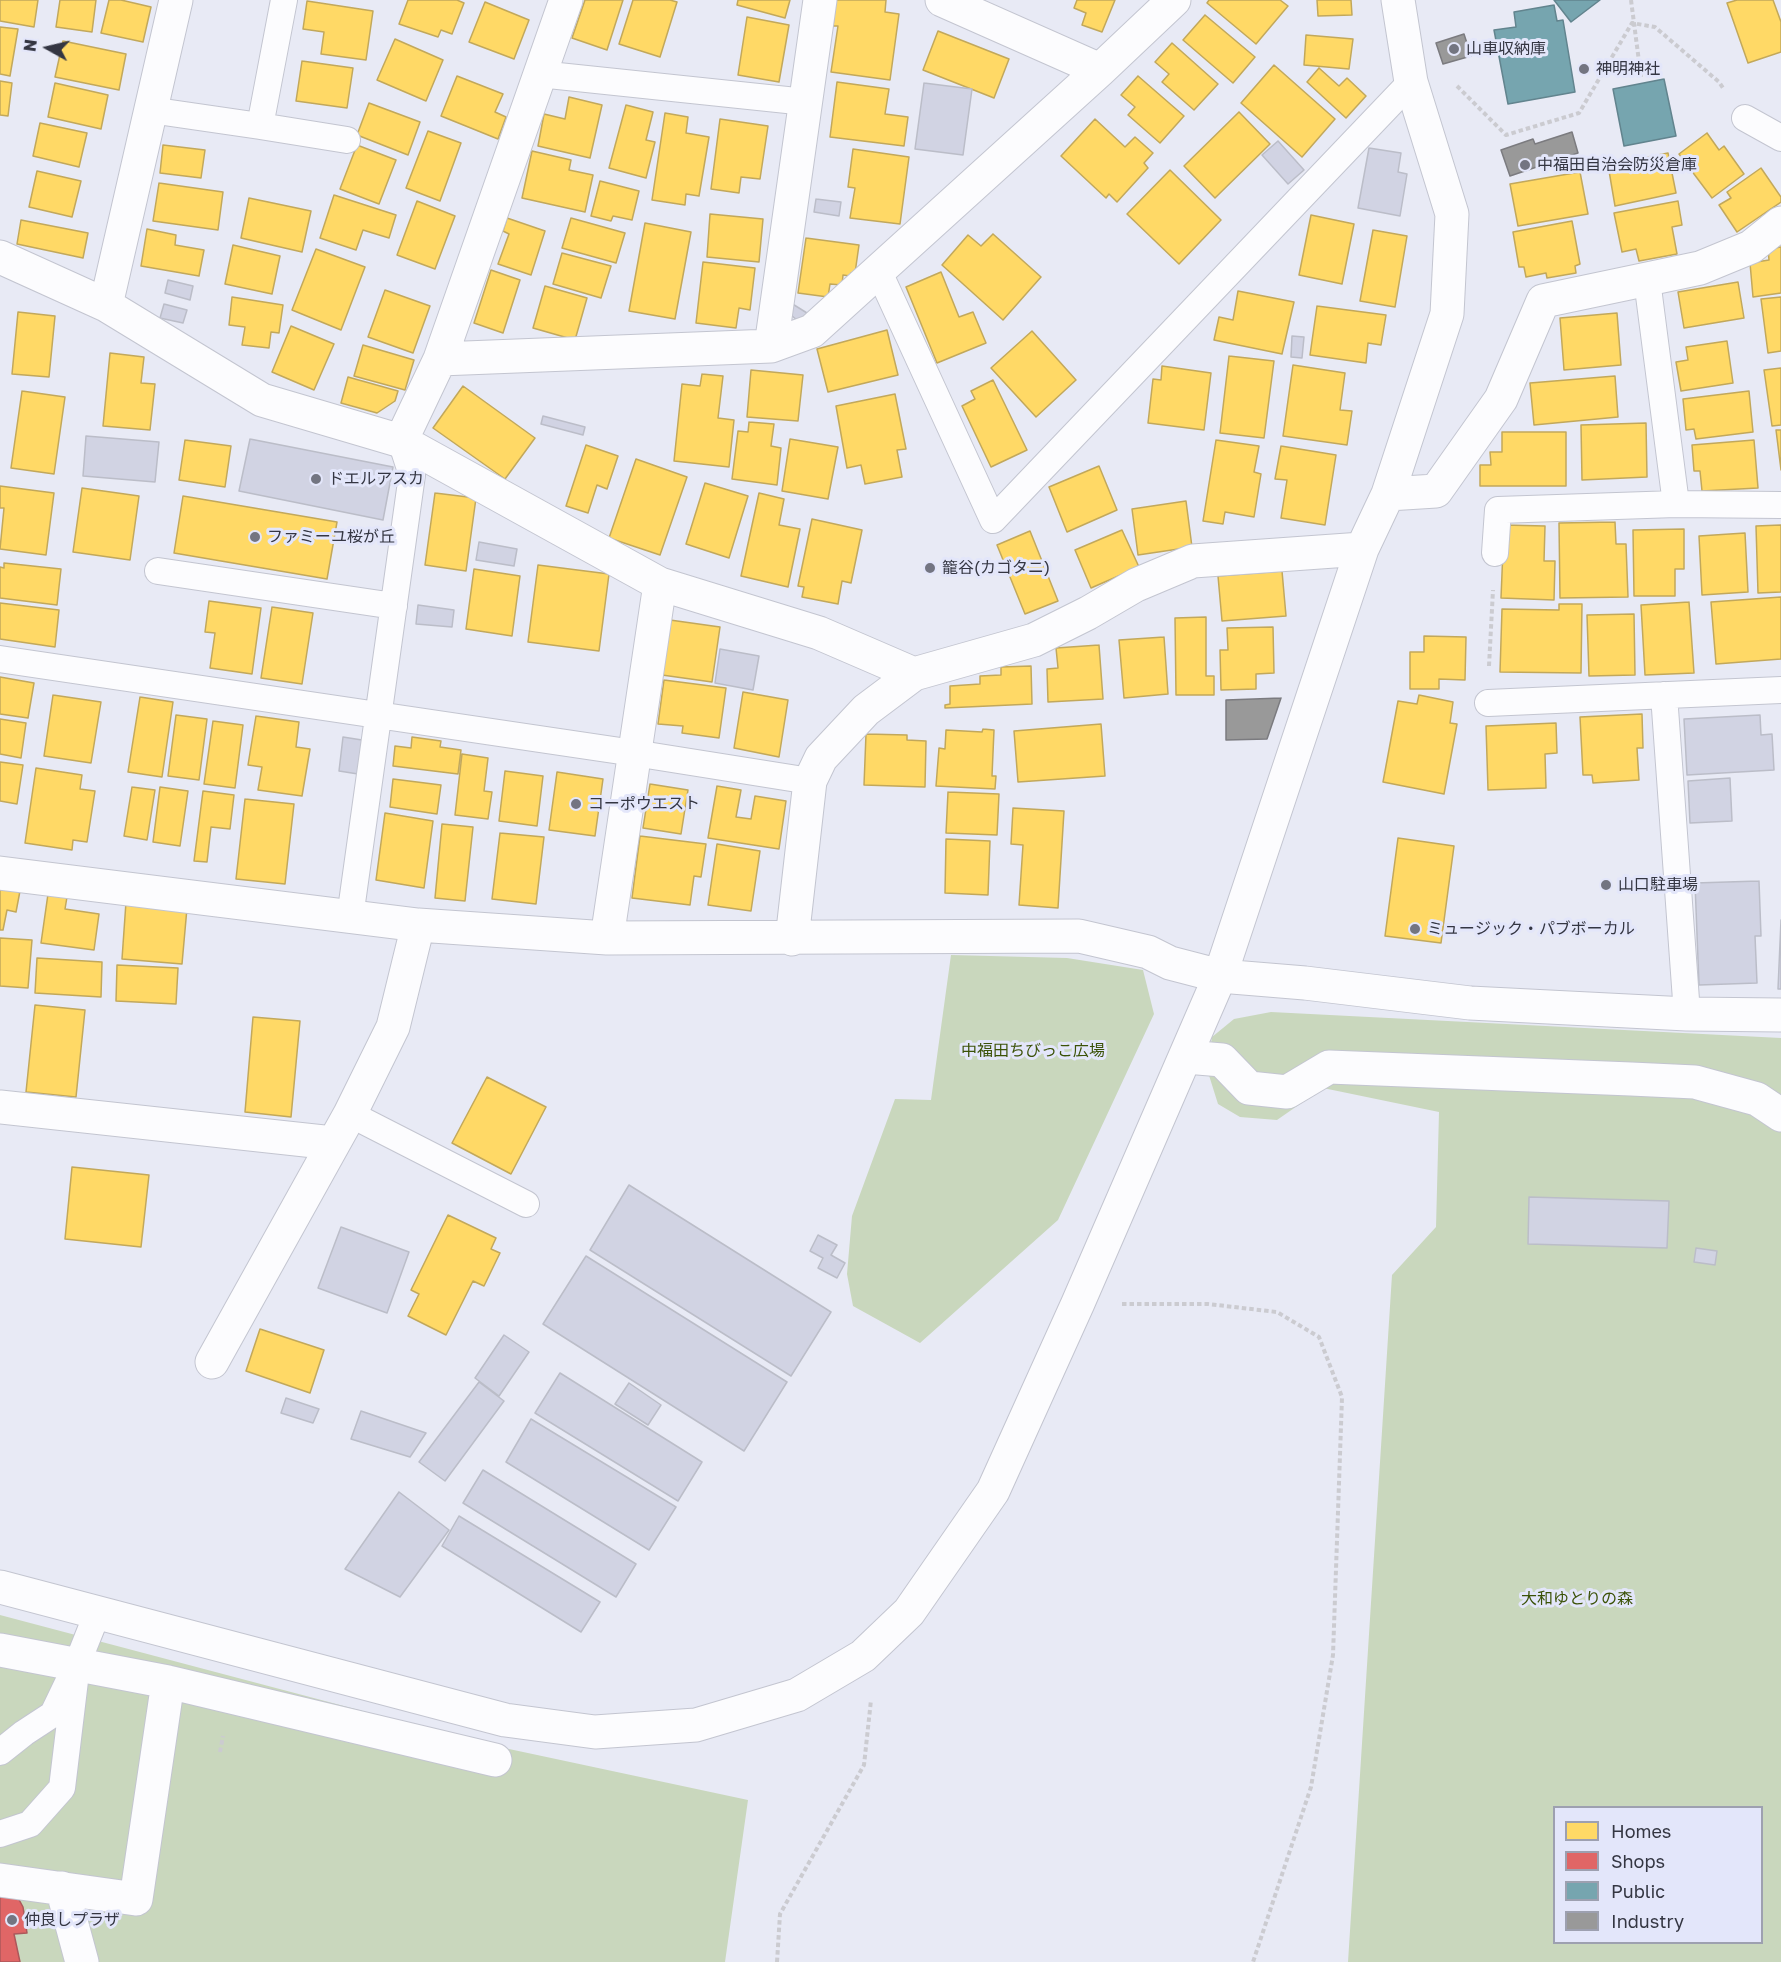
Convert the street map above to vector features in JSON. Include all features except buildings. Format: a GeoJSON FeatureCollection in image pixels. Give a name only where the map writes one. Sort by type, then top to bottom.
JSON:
{"type":"FeatureCollection","features":[{"type":"Feature","properties":{"kind":"street"},"geometry":{"type":"LineString","coordinates":[[106,305],[176,0]]}},
{"type":"Feature","properties":{"kind":"street"},"geometry":{"type":"LineString","coordinates":[[401,441],[440,359],[566,0]]}},
{"type":"Feature","properties":{"kind":"street"},"geometry":{"type":"LineString","coordinates":[[771,346],[820,0]]}},
{"type":"Feature","properties":{"kind":"street"},"geometry":{"type":"LineString","coordinates":[[942,0],[1100,70]]}},
{"type":"Feature","properties":{"kind":"street"},"geometry":{"type":"LineString","coordinates":[[440,359],[771,346],[812,331],[1174,0]]}},
{"type":"Feature","properties":{"kind":"street"},"geometry":{"type":"LineString","coordinates":[[0,1587],[505,1720],[595,1732],[696,1725],[797,1695],[862,1656],[909,1612],[993,1491],[1078,1303],[1220,976],[1362,549],[1388,494],[1447,314],[1452,214],[1411,82],[1398,0]]}},
{"type":"Feature","properties":{"kind":"street"},"geometry":{"type":"LineString","coordinates":[[1388,494],[1436,490],[1501,399],[1543,302],[1700,268],[1751,247],[1781,223]]}},
{"type":"Feature","properties":{"kind":"street"},"geometry":{"type":"LineString","coordinates":[[0,257],[106,305],[262,400],[401,441],[660,584],[819,633],[914,675]]}},
{"type":"Feature","properties":{"kind":"street"},"geometry":{"type":"LineString","coordinates":[[792,939],[810,782],[821,758],[866,710],[914,675],[1034,639],[1088,613],[1136,585],[1193,561],[1362,549]]}},
{"type":"Feature","properties":{"kind":"street"},"geometry":{"type":"LineString","coordinates":[[607,938],[660,584]]}},
{"type":"Feature","properties":{"kind":"street"},"geometry":{"type":"LineString","coordinates":[[0,873],[418,925],[607,938],[1079,936],[1148,952],[1170,963],[1220,976],[1305,983],[1470,1003],[1687,1014],[1781,1015]]}},
{"type":"Feature","properties":{"kind":"street"},"geometry":{"type":"LineString","coordinates":[[212,1362],[350,1114],[393,1027],[418,925]]}},
{"type":"Feature","properties":{"kind":"street"},"geometry":{"type":"LineString","coordinates":[[1186,1057],[1222,1060],[1249,1088],[1287,1092],[1329,1067],[1631,1078],[1695,1082],[1757,1099],[1781,1115]]}},
{"type":"Feature","properties":{"kind":"street"},"geometry":{"type":"LineString","coordinates":[[0,1107],[333,1143]]}},
{"type":"Feature","properties":{"kind":"street"},"geometry":{"type":"LineString","coordinates":[[0,1650],[168,1682],[495,1760]]}},
{"type":"Feature","properties":{"kind":"street"},"geometry":{"type":"LineString","coordinates":[[0,1880],[136,1899],[168,1682]]}},
{"type":"Feature","properties":{"kind":"street"},"geometry":{"type":"LineString","coordinates":[[62,1888],[82,1962]]}},
{"type":"Feature","properties":{"kind":"lane"},"geometry":{"type":"LineString","coordinates":[[260,126],[284,0]]}},
{"type":"Feature","properties":{"kind":"lane"},"geometry":{"type":"LineString","coordinates":[[539,74],[806,102]]}},
{"type":"Feature","properties":{"kind":"lane"},"geometry":{"type":"LineString","coordinates":[[878,270],[993,520],[1411,82]]}},
{"type":"Feature","properties":{"kind":"lane"},"geometry":{"type":"LineString","coordinates":[[150,110],[347,140]]}},
{"type":"Feature","properties":{"kind":"lane"},"geometry":{"type":"LineString","coordinates":[[1745,118],[1781,138]]}},
{"type":"Feature","properties":{"kind":"lane"},"geometry":{"type":"LineString","coordinates":[[1647,280],[1676,504]]}},
{"type":"Feature","properties":{"kind":"lane"},"geometry":{"type":"LineString","coordinates":[[350,917],[412,475],[401,441]]}},
{"type":"Feature","properties":{"kind":"lane"},"geometry":{"type":"LineString","coordinates":[[1494,553],[1498,510],[1676,504],[1781,505]]}},
{"type":"Feature","properties":{"kind":"lane"},"geometry":{"type":"LineString","coordinates":[[158,571],[394,606]]}},
{"type":"Feature","properties":{"kind":"lane"},"geometry":{"type":"LineString","coordinates":[[0,659],[379,714],[810,782]]}},
{"type":"Feature","properties":{"kind":"lane"},"geometry":{"type":"LineString","coordinates":[[1488,703],[1781,690]]}},
{"type":"Feature","properties":{"kind":"lane"},"geometry":{"type":"LineString","coordinates":[[1664,695],[1687,1014]]}},
{"type":"Feature","properties":{"kind":"lane"},"geometry":{"type":"LineString","coordinates":[[350,1114],[526,1204]]}},
{"type":"Feature","properties":{"kind":"lane"},"geometry":{"type":"LineString","coordinates":[[0,1752],[53,1714],[77,1664],[97,1614]]}},
{"type":"Feature","properties":{"kind":"lane"},"geometry":{"type":"LineString","coordinates":[[0,1834],[30,1824],[62,1788],[77,1664]]}},
{"type":"Feature","properties":{"kind":"path"},"geometry":{"type":"LineString","coordinates":[[1630,0],[1641,77]]}},
{"type":"Feature","properties":{"kind":"path"},"geometry":{"type":"LineString","coordinates":[[1632,23],[1654,27],[1719,82]]}},
{"type":"Feature","properties":{"kind":"path"},"geometry":{"type":"LineString","coordinates":[[1506,135],[1579,113],[1632,23]]}},
{"type":"Feature","properties":{"kind":"path"},"geometry":{"type":"LineString","coordinates":[[1488,703],[1494,553]]}},
{"type":"Feature","properties":{"kind":"path"},"geometry":{"type":"LineString","coordinates":[[1078,1303],[1208,1304],[1277,1312],[1320,1337],[1342,1397],[1333,1655],[1311,1787],[1253,1962]]}},
{"type":"Feature","properties":{"kind":"path"},"geometry":{"type":"LineString","coordinates":[[777,1962],[780,1914],[864,1765],[872,1690],[862,1656]]}},
{"type":"Feature","properties":{"kind":"green space","name":"中福田ちびっこ広場"},"geometry":{"type":"Polygon","coordinates":[[[951,955],[1067,958],[1143,970],[1154,1014],[1058,1220],[920,1343],[853,1306],[847,1274],[852,1216],[895,1099],[931,1100],[951,955]]]}},
{"type":"Feature","properties":{"kind":"green space","name":"大和ゆとりの森"},"geometry":{"type":"Polygon","coordinates":[[[1271,1012],[1781,1038],[1781,1962],[1348,1962],[1392,1275],[1436,1227],[1439,1112],[1323,1088],[1277,1120],[1240,1117],[1218,1104],[1207,1069],[1212,1037],[1234,1019],[1271,1012]]]}},
{"type":"Feature","properties":{"kind":"green space"},"geometry":{"type":"Polygon","coordinates":[[[0,1615],[495,1746],[748,1800],[725,1962],[0,1962],[0,1615]]]}},
{"type":"Feature","properties":{"kind":"place","name":"山車収納庫"},"geometry":{"type":"Point","coordinates":[1454,49]}},
{"type":"Feature","properties":{"kind":"place","name":"神明神社"},"geometry":{"type":"Point","coordinates":[1584,69]}},
{"type":"Feature","properties":{"kind":"place","name":"中福田自治会防災倉庫"},"geometry":{"type":"Point","coordinates":[1525,165]}},
{"type":"Feature","properties":{"kind":"place","name":"ドエルアスカ"},"geometry":{"type":"Point","coordinates":[316,479]}},
{"type":"Feature","properties":{"kind":"place","name":"ファミーユ桜が丘"},"geometry":{"type":"Point","coordinates":[255,537]}},
{"type":"Feature","properties":{"kind":"place","name":"籠谷(カゴタニ)"},"geometry":{"type":"Point","coordinates":[930,568]}},
{"type":"Feature","properties":{"kind":"place","name":"コーポウエスト"},"geometry":{"type":"Point","coordinates":[576,804]}},
{"type":"Feature","properties":{"kind":"place","name":"山口駐車場"},"geometry":{"type":"Point","coordinates":[1606,885]}},
{"type":"Feature","properties":{"kind":"place","name":"ミュージック・パブボーカル"},"geometry":{"type":"Point","coordinates":[1415,929]}},
{"type":"Feature","properties":{"kind":"place","name":"仲良しプラザ"},"geometry":{"type":"Point","coordinates":[12,1920]}}]}
